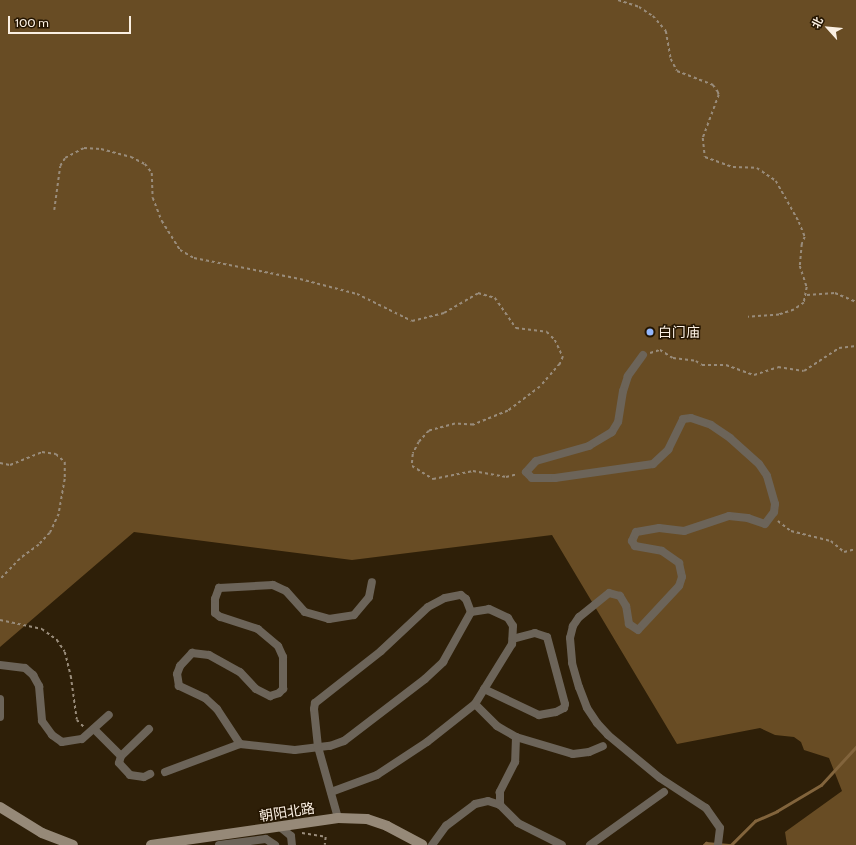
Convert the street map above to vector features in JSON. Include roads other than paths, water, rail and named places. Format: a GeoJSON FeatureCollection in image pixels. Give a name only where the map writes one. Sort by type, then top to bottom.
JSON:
{"type":"FeatureCollection","features":[{"type":"Feature","properties":{"kind":"main road"},"geometry":{"type":"LineString","coordinates":[[0,807],[42,833],[73,845]]}},
{"type":"Feature","properties":{"kind":"main road","name":"朝阳北路"},"geometry":{"type":"LineString","coordinates":[[151,845],[299,825],[338,818],[368,819],[387,826],[422,845]]}},
{"type":"Feature","properties":{"kind":"street"},"geometry":{"type":"LineString","coordinates":[[642,355],[628,376],[622,391],[618,422],[612,432],[604,440],[589,446],[536,461],[526,472],[532,478],[555,478],[653,464],[668,450],[684,419],[700,419],[730,438],[759,464],[773,495],[775,504],[772,515],[765,524],[748,518],[729,516],[684,531],[659,528],[636,532],[632,541],[635,546],[662,551],[679,563],[682,577],[679,586],[638,630],[629,624],[626,606],[620,596],[609,593],[579,617],[573,626],[570,638],[572,663],[579,687],[587,708],[597,723],[608,735],[660,778],[706,808],[720,828],[721,834],[718,845]]}},
{"type":"Feature","properties":{"kind":"street"},"geometry":{"type":"LineString","coordinates":[[240,744],[217,708],[205,698],[179,686],[177,674],[180,666],[192,653],[209,655],[240,672],[256,688],[270,696],[279,693],[283,689],[283,657],[278,646],[258,629],[220,617],[215,613],[214,599],[219,588],[273,585],[286,591],[305,612],[329,619],[354,615],[369,597],[372,582]]}},
{"type":"Feature","properties":{"kind":"street"},"geometry":{"type":"LineString","coordinates":[[165,772],[240,744],[287,750],[318,747],[344,741],[425,680],[448,655],[471,612],[466,599],[461,596],[445,598],[428,607],[381,651],[315,703],[314,709],[318,747],[338,818]]}},
{"type":"Feature","properties":{"kind":"street"},"geometry":{"type":"LineString","coordinates":[[331,792],[377,775],[427,742],[475,704],[513,639],[511,621],[503,614],[489,609],[471,612]]}},
{"type":"Feature","properties":{"kind":"street"},"geometry":{"type":"LineString","coordinates":[[484,689],[539,715],[556,712],[564,708],[565,704],[546,637],[535,633],[513,639]]}},
{"type":"Feature","properties":{"kind":"street"},"geometry":{"type":"LineString","coordinates":[[0,665],[25,668],[33,675],[39,686],[39,714],[45,727],[56,739],[62,742],[76,742],[109,716]]}},
{"type":"Feature","properties":{"kind":"street"},"geometry":{"type":"LineString","coordinates":[[0,699],[0,717]]}},
{"type":"Feature","properties":{"kind":"street"},"geometry":{"type":"LineString","coordinates":[[475,704],[498,726],[516,737],[574,754],[589,752],[602,746]]}},
{"type":"Feature","properties":{"kind":"street"},"geometry":{"type":"LineString","coordinates":[[94,729],[121,756]]}},
{"type":"Feature","properties":{"kind":"street"},"geometry":{"type":"LineString","coordinates":[[149,729],[121,756],[119,763],[130,775],[144,776],[150,774]]}},
{"type":"Feature","properties":{"kind":"street"},"geometry":{"type":"LineString","coordinates":[[500,805],[500,792],[515,762],[516,737]]}},
{"type":"Feature","properties":{"kind":"street"},"geometry":{"type":"LineString","coordinates":[[590,845],[664,792]]}},
{"type":"Feature","properties":{"kind":"street"},"geometry":{"type":"LineString","coordinates":[[432,845],[446,826],[475,804],[488,801],[500,805],[518,823],[562,845]]}},
{"type":"Feature","properties":{"kind":"street"},"geometry":{"type":"LineString","coordinates":[[280,827],[291,836],[292,845]]}},
{"type":"Feature","properties":{"kind":"street"},"geometry":{"type":"LineString","coordinates":[[219,845],[266,839],[275,845]]}},
{"type":"Feature","properties":{"kind":"waterway"},"geometry":{"type":"LineString","coordinates":[[704,845],[706,843],[731,845],[755,821],[777,811],[821,785],[856,747]]}},
{"type":"Feature","properties":{"kind":"place","name":"白门庙"},"geometry":{"type":"Point","coordinates":[650,332]}}]}
